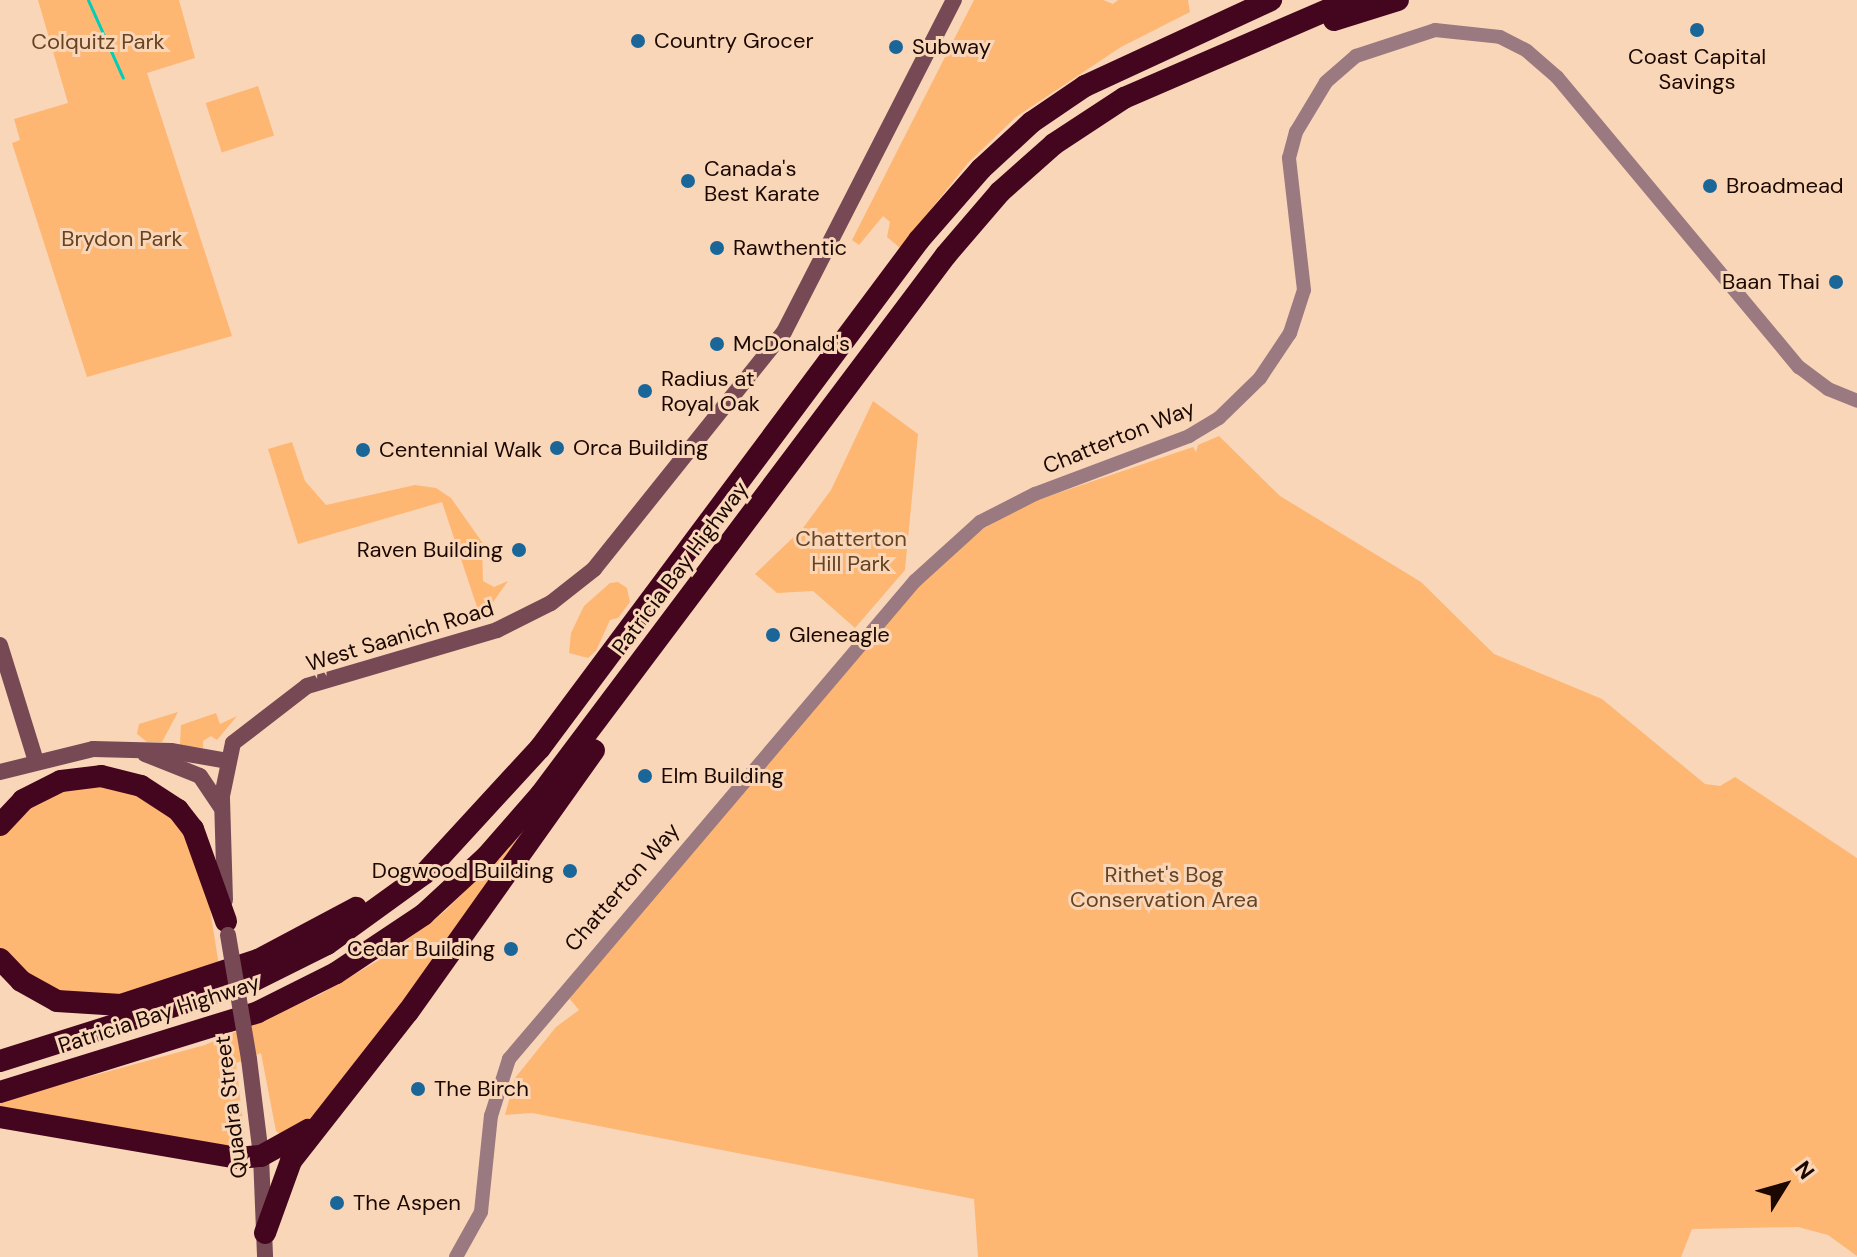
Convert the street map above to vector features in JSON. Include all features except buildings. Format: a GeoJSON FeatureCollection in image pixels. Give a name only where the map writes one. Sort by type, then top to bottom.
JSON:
{"type":"FeatureCollection","features":[{"type":"Feature","properties":{"kind":"highway"},"geometry":{"type":"LineString","coordinates":[[1007,144],[1022,122],[1085,77],[1241,0]]}},
{"type":"Feature","properties":{"kind":"highway","name":"Patricia Bay Highway"},"geometry":{"type":"LineString","coordinates":[[0,1061],[206,999],[327,944],[425,873],[540,748],[919,240],[1007,144],[1058,103],[1112,70],[1271,0]]}},
{"type":"Feature","properties":{"kind":"highway","name":"Patricia Bay Highway"},"geometry":{"type":"LineString","coordinates":[[0,1092],[258,1012],[336,973],[423,915],[487,856],[541,794],[805,443],[1000,192],[1086,121],[1162,79],[1351,0]]}},
{"type":"Feature","properties":{"kind":"highway"},"geometry":{"type":"LineString","coordinates":[[1162,79],[1398,0]]}},
{"type":"Feature","properties":{"kind":"highway"},"geometry":{"type":"LineString","coordinates":[[265,1233],[291,1161],[408,1012],[795,469],[805,443]]}},
{"type":"Feature","properties":{"kind":"highway"},"geometry":{"type":"LineString","coordinates":[[0,959],[37,993],[76,1006],[152,998],[223,974],[292,945],[378,893],[455,831],[540,748]]}},
{"type":"Feature","properties":{"kind":"highway"},"geometry":{"type":"LineString","coordinates":[[0,825],[23,800],[61,781],[101,776],[141,786],[178,810],[193,829],[227,928]]}},
{"type":"Feature","properties":{"kind":"highway"},"geometry":{"type":"LineString","coordinates":[[0,1117],[212,1157],[261,1156],[302,1135],[343,1094]]}},
{"type":"Feature","properties":{"kind":"main road","name":"West Saanich Road"},"geometry":{"type":"LineString","coordinates":[[227,761],[245,731],[307,686],[497,630],[551,603],[594,569],[784,332],[954,0]]}},
{"type":"Feature","properties":{"kind":"main road"},"geometry":{"type":"LineString","coordinates":[[0,645],[36,761]]}},
{"type":"Feature","properties":{"kind":"main road"},"geometry":{"type":"LineString","coordinates":[[0,772],[93,749],[131,749],[227,761]]}},
{"type":"Feature","properties":{"kind":"main road"},"geometry":{"type":"LineString","coordinates":[[131,749],[199,775],[222,808]]}},
{"type":"Feature","properties":{"kind":"main road","name":"Quadra Street"},"geometry":{"type":"LineString","coordinates":[[227,761],[222,808],[227,928],[249,1059],[261,1156],[265,1257]]}},
{"type":"Feature","properties":{"kind":"street","name":"Chatterton Way"},"geometry":{"type":"LineString","coordinates":[[456,1257],[481,1212],[491,1116],[509,1059],[915,581],[957,539],[1007,507],[1202,429],[1241,399],[1268,366],[1290,333],[1304,290],[1289,158],[1296,132],[1326,82],[1356,56],[1435,30],[1500,37],[1527,51],[1557,77],[1799,367],[1828,389],[1857,401]]}},
{"type":"Feature","properties":{"kind":"green space","name":"Brydon Park"},"geometry":{"type":"Polygon","coordinates":[[[38,0],[179,0],[195,58],[147,73],[232,336],[87,377],[12,143],[20,140],[14,119],[68,103],[38,0]]]}},
{"type":"Feature","properties":{"kind":"green space"},"geometry":{"type":"Polygon","coordinates":[[[974,0],[1103,0],[1113,4],[1118,0],[1188,0],[1190,12],[1121,47],[1016,117],[968,163],[900,248],[887,237],[890,222],[883,216],[859,245],[852,240],[974,0]]]}},
{"type":"Feature","properties":{"kind":"green space"},"geometry":{"type":"Polygon","coordinates":[[[258,86],[274,135],[222,152],[206,103],[258,86]]]}},
{"type":"Feature","properties":{"kind":"green space","name":"Chatterton Hill Park"},"geometry":{"type":"Polygon","coordinates":[[[873,401],[918,434],[905,570],[855,628],[813,591],[777,593],[755,574],[803,528],[831,490],[873,401]]]}},
{"type":"Feature","properties":{"kind":"green space","name":"Rithet's Bog Conservation Area"},"geometry":{"type":"Polygon","coordinates":[[[1219,436],[1280,496],[1421,582],[1494,654],[1602,699],[1705,784],[1720,786],[1735,777],[1857,858],[1857,1256],[1828,1235],[1798,1227],[1692,1229],[1681,1257],[978,1257],[974,1199],[532,1113],[505,1115],[515,1078],[556,1027],[579,1010],[569,998],[921,582],[970,537],[1023,505],[1193,447],[1196,452],[1198,445],[1219,436]]]}},
{"type":"Feature","properties":{"kind":"green space"},"geometry":{"type":"Polygon","coordinates":[[[292,442],[305,481],[326,505],[415,485],[436,488],[451,498],[482,542],[483,581],[494,587],[508,581],[481,619],[442,502],[298,544],[268,449],[292,442]]]}},
{"type":"Feature","properties":{"kind":"green space"},"geometry":{"type":"Polygon","coordinates":[[[618,582],[627,588],[630,602],[618,618],[610,620],[596,651],[588,658],[569,653],[571,633],[584,606],[610,583],[618,582]]]}},
{"type":"Feature","properties":{"kind":"green space"},"geometry":{"type":"Polygon","coordinates":[[[178,712],[162,742],[147,742],[137,734],[139,724],[178,712]]]}},
{"type":"Feature","properties":{"kind":"green space"},"geometry":{"type":"Polygon","coordinates":[[[216,713],[220,724],[237,716],[217,740],[211,736],[203,741],[203,748],[180,745],[181,725],[216,713]]]}},
{"type":"Feature","properties":{"kind":"green space"},"geometry":{"type":"Polygon","coordinates":[[[79,783],[126,786],[182,826],[205,877],[219,966],[129,997],[62,998],[12,966],[0,948],[0,834],[21,809],[79,783]]]}},
{"type":"Feature","properties":{"kind":"green space"},"geometry":{"type":"Polygon","coordinates":[[[523,832],[422,979],[309,1121],[284,1137],[276,1131],[261,1053],[236,1063],[245,1139],[226,1150],[0,1112],[0,1101],[205,1045],[319,995],[386,956],[445,911],[523,832]]]}},
{"type":"Feature","properties":{"kind":"waterway"},"geometry":{"type":"LineString","coordinates":[[88,0],[123,78]]}},
{"type":"Feature","properties":{"kind":"place","name":"Coast Capital Savings"},"geometry":{"type":"Point","coordinates":[1697,30]}},
{"type":"Feature","properties":{"kind":"place","name":"Country Grocer"},"geometry":{"type":"Point","coordinates":[638,41]}},
{"type":"Feature","properties":{"kind":"place","name":"Subway"},"geometry":{"type":"Point","coordinates":[896,47]}},
{"type":"Feature","properties":{"kind":"place","name":"Canada's Best Karate"},"geometry":{"type":"Point","coordinates":[688,181]}},
{"type":"Feature","properties":{"kind":"place","name":"Broadmead"},"geometry":{"type":"Point","coordinates":[1710,186]}},
{"type":"Feature","properties":{"kind":"place","name":"Rawthentic"},"geometry":{"type":"Point","coordinates":[717,248]}},
{"type":"Feature","properties":{"kind":"place","name":"Baan Thai"},"geometry":{"type":"Point","coordinates":[1836,282]}},
{"type":"Feature","properties":{"kind":"place","name":"McDonald's"},"geometry":{"type":"Point","coordinates":[717,344]}},
{"type":"Feature","properties":{"kind":"place","name":"Radius at Royal Oak"},"geometry":{"type":"Point","coordinates":[645,391]}},
{"type":"Feature","properties":{"kind":"place","name":"Orca Building"},"geometry":{"type":"Point","coordinates":[557,448]}},
{"type":"Feature","properties":{"kind":"place","name":"Centennial Walk"},"geometry":{"type":"Point","coordinates":[363,450]}},
{"type":"Feature","properties":{"kind":"place","name":"Raven Building"},"geometry":{"type":"Point","coordinates":[519,550]}},
{"type":"Feature","properties":{"kind":"place","name":"Gleneagle"},"geometry":{"type":"Point","coordinates":[773,635]}},
{"type":"Feature","properties":{"kind":"place","name":"Elm Building"},"geometry":{"type":"Point","coordinates":[645,776]}},
{"type":"Feature","properties":{"kind":"place","name":"Dogwood Building"},"geometry":{"type":"Point","coordinates":[570,871]}},
{"type":"Feature","properties":{"kind":"place","name":"Cedar Building"},"geometry":{"type":"Point","coordinates":[511,949]}},
{"type":"Feature","properties":{"kind":"place","name":"The Birch"},"geometry":{"type":"Point","coordinates":[418,1089]}},
{"type":"Feature","properties":{"kind":"place","name":"The Aspen"},"geometry":{"type":"Point","coordinates":[337,1203]}},
{"type":"Feature","properties":{"kind":"park label","name":"Colquitz Park"},"geometry":{"type":"Point","coordinates":[98,42]}}]}
